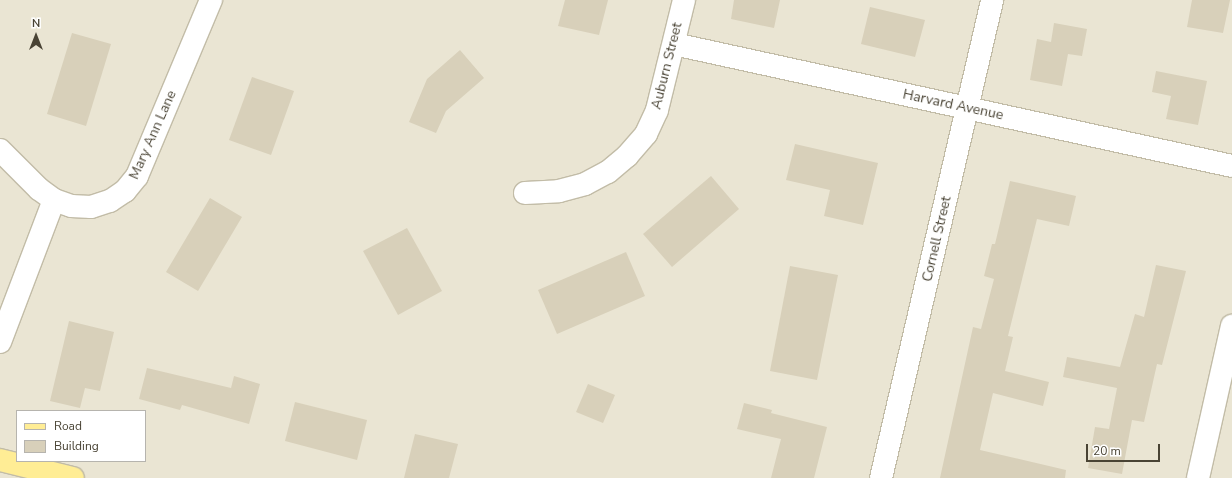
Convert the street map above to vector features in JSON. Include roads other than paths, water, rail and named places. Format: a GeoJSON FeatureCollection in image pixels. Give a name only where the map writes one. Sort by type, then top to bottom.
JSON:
{"type":"FeatureCollection","features":[{"type":"Feature","properties":{"kind":"main road"},"geometry":{"type":"LineString","coordinates":[[0,460],[73,478]]}},
{"type":"Feature","properties":{"kind":"street","name":"Mary Ann Lane"},"geometry":{"type":"LineString","coordinates":[[0,150],[39,189],[54,200],[71,206],[91,207],[110,201],[125,191],[137,176],[211,0]]}},
{"type":"Feature","properties":{"kind":"street","name":"Auburn Street"},"geometry":{"type":"LineString","coordinates":[[525,193],[559,191],[585,184],[608,172],[627,156],[646,134],[657,110],[684,0]]}},
{"type":"Feature","properties":{"kind":"street","name":"Cornell Street"},"geometry":{"type":"LineString","coordinates":[[881,478],[992,0]]}},
{"type":"Feature","properties":{"kind":"street","name":"Harvard Avenue"},"geometry":{"type":"LineString","coordinates":[[674,44],[1232,166]]}},
{"type":"Feature","properties":{"kind":"street"},"geometry":{"type":"LineString","coordinates":[[0,342],[54,200]]}},
{"type":"Feature","properties":{"kind":"street"},"geometry":{"type":"LineString","coordinates":[[1198,478],[1232,326]]}}]}
